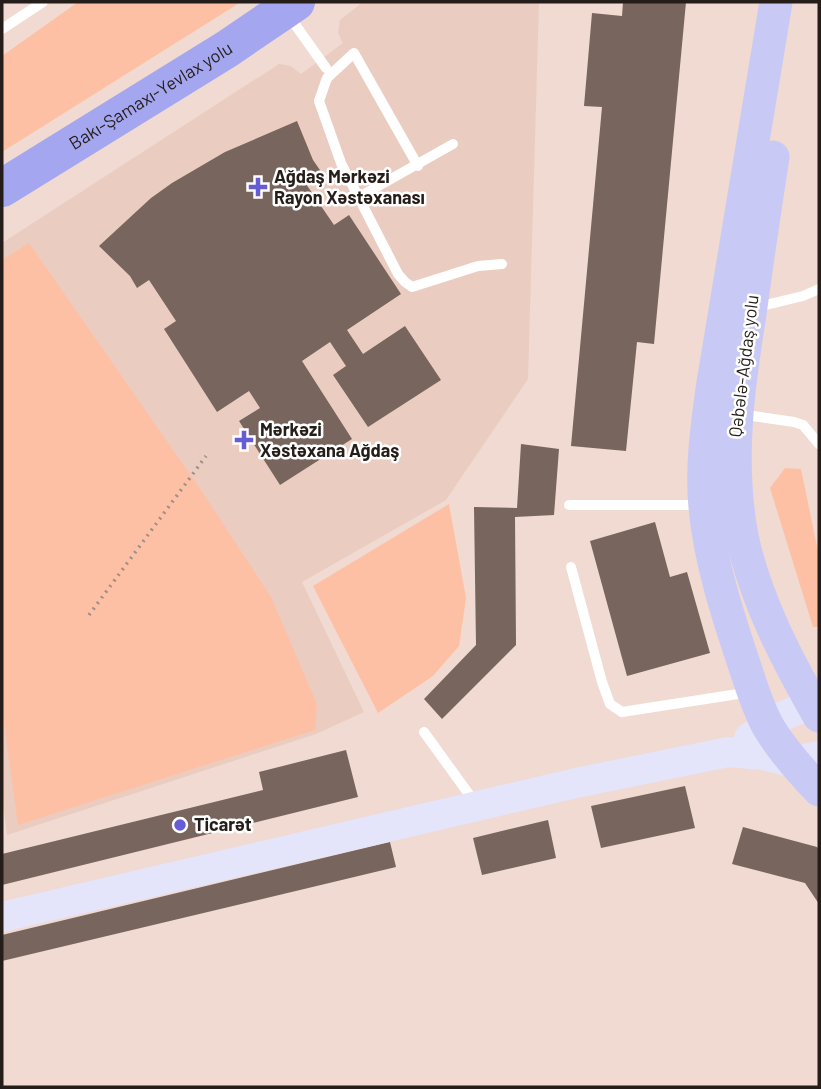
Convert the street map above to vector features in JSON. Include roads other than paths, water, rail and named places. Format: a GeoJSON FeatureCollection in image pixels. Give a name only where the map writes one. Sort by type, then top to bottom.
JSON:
{"type":"FeatureCollection","features":[{"type":"Feature","properties":{"kind":"highway","name":"Bakı-Şamaxı-Yevlax yolu"},"geometry":{"type":"LineString","coordinates":[[2,188],[173,83],[290,6]]}},
{"type":"Feature","properties":{"kind":"main road"},"geometry":{"type":"LineString","coordinates":[[776,2],[712,389],[705,447],[704,505],[722,592],[753,691],[767,725],[805,759],[819,790]]}},
{"type":"Feature","properties":{"kind":"main road","name":"Qəbələ-Ağdaş yolu"},"geometry":{"type":"LineString","coordinates":[[796,2],[750,308],[734,448],[737,499],[743,537],[756,585],[777,637],[818,711]]}},
{"type":"Feature","properties":{"kind":"main road"},"geometry":{"type":"LineString","coordinates":[[729,752],[780,716],[797,710],[818,711]]}},
{"type":"Feature","properties":{"kind":"main road"},"geometry":{"type":"LineString","coordinates":[[2,917],[478,806],[729,752],[805,759]]}},
{"type":"Feature","properties":{"kind":"lane"},"geometry":{"type":"LineString","coordinates":[[2,29],[43,2]]}},
{"type":"Feature","properties":{"kind":"lane"},"geometry":{"type":"LineString","coordinates":[[290,6],[326,68]]}},
{"type":"Feature","properties":{"kind":"lane"},"geometry":{"type":"LineString","coordinates":[[418,166],[354,53],[327,78],[319,100],[341,163],[398,274],[412,287],[478,266],[502,264]]}},
{"type":"Feature","properties":{"kind":"lane"},"geometry":{"type":"LineString","coordinates":[[359,197],[453,145]]}},
{"type":"Feature","properties":{"kind":"lane"},"geometry":{"type":"LineString","coordinates":[[750,308],[803,296],[819,289]]}},
{"type":"Feature","properties":{"kind":"lane"},"geometry":{"type":"LineString","coordinates":[[736,413],[803,425],[819,444]]}},
{"type":"Feature","properties":{"kind":"lane"},"geometry":{"type":"LineString","coordinates":[[569,505],[704,505]]}},
{"type":"Feature","properties":{"kind":"lane"},"geometry":{"type":"LineString","coordinates":[[571,567],[610,704],[622,712],[753,691]]}},
{"type":"Feature","properties":{"kind":"lane"},"geometry":{"type":"LineString","coordinates":[[424,732],[478,806]]}},
{"type":"Feature","properties":{"kind":"place","name":"Ağdaş Mərkəzi Rayon Xəstəxanası"},"geometry":{"type":"Point","coordinates":[258,187]}},
{"type":"Feature","properties":{"kind":"place","name":"Mərkəzi Xəstəxana Ağdaş"},"geometry":{"type":"Point","coordinates":[244,440]}},
{"type":"Feature","properties":{"kind":"place","name":"Ticarət"},"geometry":{"type":"Point","coordinates":[180,825]}}]}
